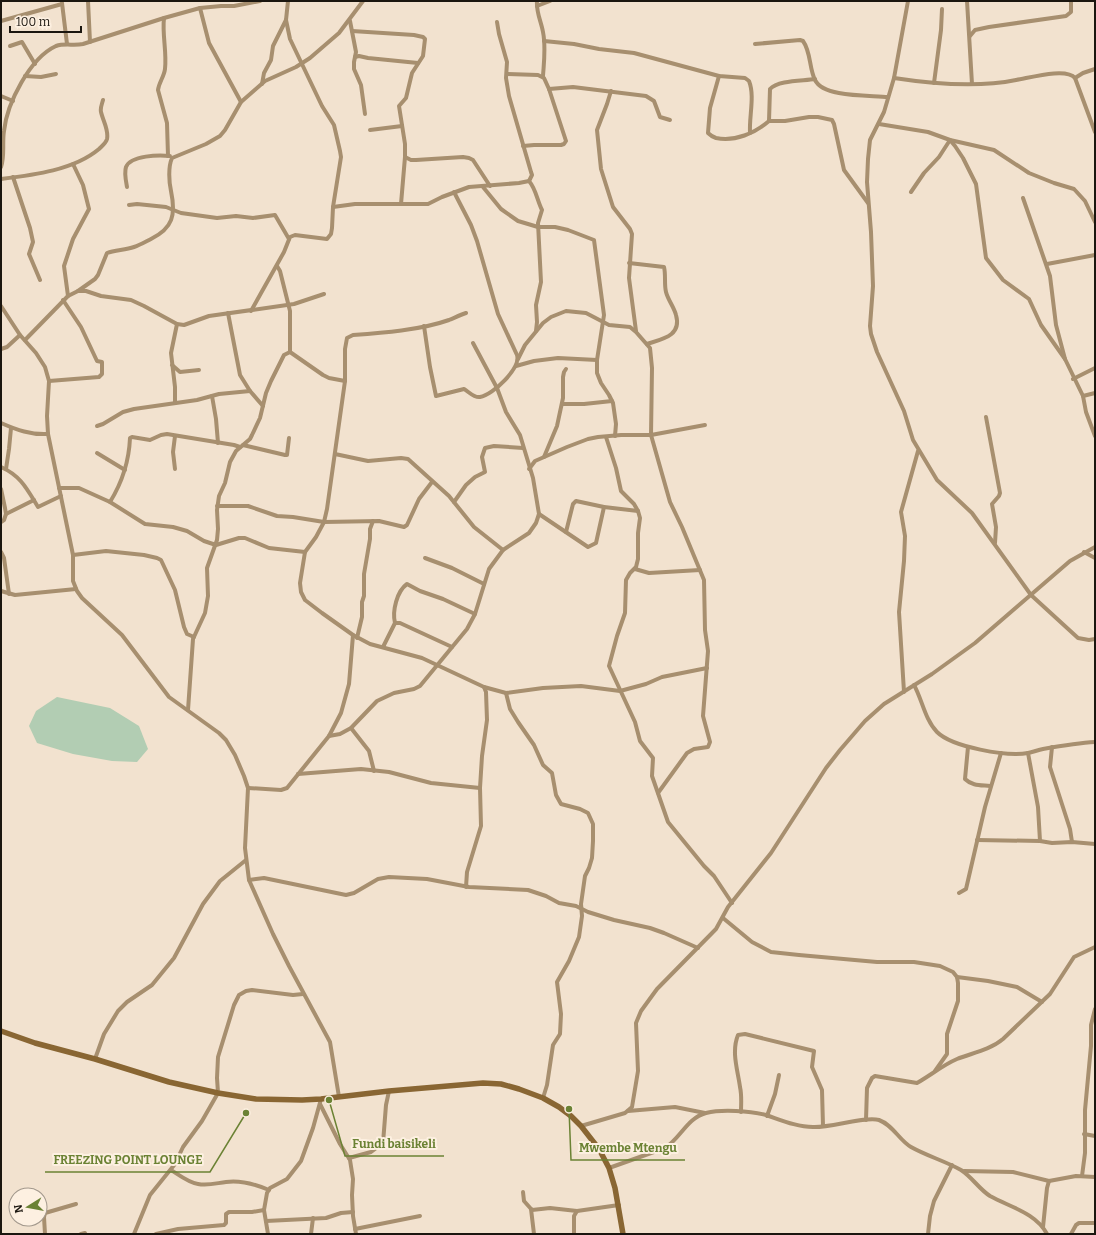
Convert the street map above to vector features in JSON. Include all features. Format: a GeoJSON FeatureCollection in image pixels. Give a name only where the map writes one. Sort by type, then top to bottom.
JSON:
{"type":"FeatureCollection","features":[{"type":"Feature","properties":{"kind":"main road"},"geometry":{"type":"LineString","coordinates":[[1,1031],[35,1043],[169,1082],[218,1093],[256,1099],[320,1102],[339,1097],[389,1091],[496,1083],[519,1089],[543,1098],[559,1107],[581,1126],[599,1149],[609,1168],[616,1188],[623,1234]]}},
{"type":"Feature","properties":{"kind":"street"},"geometry":{"type":"LineString","coordinates":[[88,1],[90,42]]}},
{"type":"Feature","properties":{"kind":"street"},"geometry":{"type":"LineString","coordinates":[[219,1],[221,6]]}},
{"type":"Feature","properties":{"kind":"street"},"geometry":{"type":"LineString","coordinates":[[1,168],[3,156],[2,139],[12,101],[25,76],[49,50],[57,46],[67,44],[77,45],[90,42],[200,8],[260,1]]}},
{"type":"Feature","properties":{"kind":"street"},"geometry":{"type":"LineString","coordinates":[[262,84],[264,73],[271,60],[273,46],[286,20],[288,1]]}},
{"type":"Feature","properties":{"kind":"street"},"geometry":{"type":"LineString","coordinates":[[127,187],[126,169],[133,159],[158,156],[174,157],[201,146],[220,136],[241,102],[271,78],[302,64],[336,36],[350,21],[363,1]]}},
{"type":"Feature","properties":{"kind":"street"},"geometry":{"type":"LineString","coordinates":[[523,146],[561,145],[565,142],[549,89],[543,76],[545,54],[544,41],[537,3],[550,1]]}},
{"type":"Feature","properties":{"kind":"street"},"geometry":{"type":"LineString","coordinates":[[908,1],[894,78],[879,124],[872,135],[870,144],[866,182],[871,232],[873,286],[870,326],[871,334],[877,352],[904,411],[910,432],[918,451],[937,480],[972,513],[1031,595],[1078,638],[1089,640],[1095,639]]}},
{"type":"Feature","properties":{"kind":"street"},"geometry":{"type":"LineString","coordinates":[[967,1],[972,84]]}},
{"type":"Feature","properties":{"kind":"street"},"geometry":{"type":"LineString","coordinates":[[970,36],[975,30],[989,27],[1066,16],[1071,12],[1071,1]]}},
{"type":"Feature","properties":{"kind":"street"},"geometry":{"type":"LineString","coordinates":[[1,21],[62,2],[67,44]]}},
{"type":"Feature","properties":{"kind":"street"},"geometry":{"type":"LineString","coordinates":[[200,8],[209,43],[241,102]]}},
{"type":"Feature","properties":{"kind":"street"},"geometry":{"type":"LineString","coordinates":[[934,82],[941,30],[942,9]]}},
{"type":"Feature","properties":{"kind":"street"},"geometry":{"type":"LineString","coordinates":[[164,18],[163,30],[165,69],[164,76],[158,90],[167,123],[168,156]]}},
{"type":"Feature","properties":{"kind":"street"},"geometry":{"type":"LineString","coordinates":[[251,311],[277,266],[290,237],[295,235],[328,238],[331,234],[333,207],[341,157],[338,137],[334,125],[322,106],[290,39],[286,20]]}},
{"type":"Feature","properties":{"kind":"street"},"geometry":{"type":"LineString","coordinates":[[350,21],[356,52],[354,69],[361,88],[365,114]]}},
{"type":"Feature","properties":{"kind":"street"},"geometry":{"type":"LineString","coordinates":[[497,22],[507,62],[506,74],[509,96],[532,175],[529,181]]}},
{"type":"Feature","properties":{"kind":"street"},"geometry":{"type":"LineString","coordinates":[[352,31],[414,35],[423,37],[426,40],[422,58],[411,78],[405,99],[399,106],[405,157],[401,204]]}},
{"type":"Feature","properties":{"kind":"street"},"geometry":{"type":"LineString","coordinates":[[544,41],[634,53],[719,76],[738,77],[749,81],[752,91],[749,122],[750,133]]}},
{"type":"Feature","properties":{"kind":"street"},"geometry":{"type":"LineString","coordinates":[[755,44],[803,41],[808,52],[815,79],[820,86],[833,92],[844,94],[888,97]]}},
{"type":"Feature","properties":{"kind":"street"},"geometry":{"type":"LineString","coordinates":[[10,46],[22,42],[35,64]]}},
{"type":"Feature","properties":{"kind":"street"},"geometry":{"type":"LineString","coordinates":[[355,57],[359,56],[403,60],[418,63]]}},
{"type":"Feature","properties":{"kind":"street"},"geometry":{"type":"LineString","coordinates":[[1075,78],[1083,73],[1095,69]]}},
{"type":"Feature","properties":{"kind":"street"},"geometry":{"type":"LineString","coordinates":[[894,78],[972,84],[1014,81],[1065,72],[1073,75],[1075,78],[1095,132]]}},
{"type":"Feature","properties":{"kind":"street"},"geometry":{"type":"LineString","coordinates":[[25,76],[42,78],[56,74]]}},
{"type":"Feature","properties":{"kind":"street"},"geometry":{"type":"LineString","coordinates":[[506,74],[543,76]]}},
{"type":"Feature","properties":{"kind":"street"},"geometry":{"type":"LineString","coordinates":[[719,76],[710,108],[709,134],[721,139],[729,140],[750,133],[762,127],[769,121],[785,121],[809,117],[832,120],[844,170],[868,203]]}},
{"type":"Feature","properties":{"kind":"street"},"geometry":{"type":"LineString","coordinates":[[769,121],[770,90],[773,86],[786,82],[815,79]]}},
{"type":"Feature","properties":{"kind":"street"},"geometry":{"type":"LineString","coordinates":[[549,89],[573,87],[646,96],[654,101],[660,117],[670,120]]}},
{"type":"Feature","properties":{"kind":"street"},"geometry":{"type":"LineString","coordinates":[[610,91],[607,104],[598,127],[598,142],[601,169],[613,207],[631,232],[632,238],[629,263],[629,289],[636,332]]}},
{"type":"Feature","properties":{"kind":"street"},"geometry":{"type":"LineString","coordinates":[[1,96],[12,101]]}},
{"type":"Feature","properties":{"kind":"street"},"geometry":{"type":"LineString","coordinates":[[1,179],[59,169],[87,158],[106,142],[106,129],[101,111],[103,100]]}},
{"type":"Feature","properties":{"kind":"street"},"geometry":{"type":"LineString","coordinates":[[1090,118],[1095,118]]}},
{"type":"Feature","properties":{"kind":"street"},"geometry":{"type":"LineString","coordinates":[[879,124],[928,132],[950,140],[994,150],[1029,173],[1074,189],[1085,201],[1095,222]]}},
{"type":"Feature","properties":{"kind":"street"},"geometry":{"type":"LineString","coordinates":[[370,130],[402,126]]}},
{"type":"Feature","properties":{"kind":"street"},"geometry":{"type":"LineString","coordinates":[[911,192],[924,173],[939,157],[950,140]]}},
{"type":"Feature","properties":{"kind":"street"},"geometry":{"type":"LineString","coordinates":[[950,140],[963,158],[976,184],[986,258],[1007,284],[1029,299],[1041,325],[1065,359]]}},
{"type":"Feature","properties":{"kind":"street"},"geometry":{"type":"LineString","coordinates":[[25,340],[68,296],[95,279],[107,253],[134,247],[163,232],[169,225],[173,210],[170,184],[170,164],[174,157]]}},
{"type":"Feature","properties":{"kind":"street"},"geometry":{"type":"LineString","coordinates":[[405,157],[411,160],[463,157],[469,158],[473,160],[490,186]]}},
{"type":"Feature","properties":{"kind":"street"},"geometry":{"type":"LineString","coordinates":[[68,296],[64,266],[73,239],[89,209],[84,185],[74,164]]}},
{"type":"Feature","properties":{"kind":"street"},"geometry":{"type":"LineString","coordinates":[[13,177],[30,228],[33,242],[29,254],[40,280]]}},
{"type":"Feature","properties":{"kind":"street"},"geometry":{"type":"LineString","coordinates":[[333,207],[349,204],[429,204],[454,192],[469,187],[529,181]]}},
{"type":"Feature","properties":{"kind":"street"},"geometry":{"type":"LineString","coordinates":[[529,181],[534,187],[542,210],[538,227],[542,282],[536,304],[536,332]]}},
{"type":"Feature","properties":{"kind":"street"},"geometry":{"type":"LineString","coordinates":[[483,186],[501,209],[512,218],[538,227],[555,227],[568,230],[594,240],[598,280],[604,312],[597,360],[598,377],[612,401],[616,424],[615,436]]}},
{"type":"Feature","properties":{"kind":"street"},"geometry":{"type":"LineString","coordinates":[[454,192],[471,225],[498,314],[518,359]]}},
{"type":"Feature","properties":{"kind":"street"},"geometry":{"type":"LineString","coordinates":[[1024,198],[1047,264],[1050,276],[1056,325],[1065,359],[1073,379],[1083,396],[1086,412],[1095,436]]}},
{"type":"Feature","properties":{"kind":"street"},"geometry":{"type":"LineString","coordinates":[[129,205],[137,204],[166,207],[180,214],[217,218],[236,216],[253,218],[275,215],[289,239]]}},
{"type":"Feature","properties":{"kind":"street"},"geometry":{"type":"LineString","coordinates":[[1047,264],[1095,256]]}},
{"type":"Feature","properties":{"kind":"street"},"geometry":{"type":"LineString","coordinates":[[629,263],[664,267],[666,291],[676,315],[676,329],[673,333],[668,337],[647,344]]}},
{"type":"Feature","properties":{"kind":"street"},"geometry":{"type":"LineString","coordinates":[[277,266],[280,271],[291,314],[290,352]]}},
{"type":"Feature","properties":{"kind":"street"},"geometry":{"type":"LineString","coordinates":[[78,291],[86,291],[102,296],[131,300],[177,324],[186,325],[210,316],[251,311],[289,304],[324,294]]}},
{"type":"Feature","properties":{"kind":"street"},"geometry":{"type":"LineString","coordinates":[[49,381],[99,377],[102,374],[102,362],[97,360],[82,327],[64,300]]}},
{"type":"Feature","properties":{"kind":"street"},"geometry":{"type":"LineString","coordinates":[[1,306],[20,335],[36,353],[45,367],[49,381],[47,416],[48,434],[72,555],[73,581],[76,589],[82,598],[122,635],[169,697],[209,724],[226,740],[235,755],[248,788],[246,860],[250,880],[273,934],[330,1042],[339,1097]]}},
{"type":"Feature","properties":{"kind":"street"},"geometry":{"type":"LineString","coordinates":[[424,326],[431,374],[436,396],[464,389],[479,398],[497,388],[516,366],[525,345],[536,332],[548,319],[566,311],[586,313],[603,323],[612,326],[630,327],[650,348],[652,361],[651,436],[668,496],[704,578],[705,630],[708,651],[703,716],[710,742],[710,746],[694,749],[687,753],[658,792]]}},
{"type":"Feature","properties":{"kind":"street"},"geometry":{"type":"LineString","coordinates":[[466,312],[449,320],[424,326],[353,335],[346,338],[345,381],[327,509],[324,522],[316,537],[305,552],[300,583],[303,595],[311,604],[355,636],[375,646],[422,658],[484,687],[506,693],[543,688],[581,686],[620,691],[646,684],[662,677],[707,668]]}},
{"type":"Feature","properties":{"kind":"street"},"geometry":{"type":"LineString","coordinates":[[228,313],[238,371],[243,382],[263,406]]}},
{"type":"Feature","properties":{"kind":"street"},"geometry":{"type":"LineString","coordinates":[[175,403],[171,348],[177,324]]}},
{"type":"Feature","properties":{"kind":"street"},"geometry":{"type":"LineString","coordinates":[[1,349],[7,347],[20,335]]}},
{"type":"Feature","properties":{"kind":"street"},"geometry":{"type":"LineString","coordinates":[[329,736],[340,734],[351,728],[377,701],[394,693],[417,688],[467,629],[475,614],[489,568],[503,550],[528,533],[536,523],[539,514],[532,478],[520,435],[506,412],[497,388],[493,383],[474,343]]}},
{"type":"Feature","properties":{"kind":"street"},"geometry":{"type":"LineString","coordinates":[[290,352],[323,375],[345,381]]}},
{"type":"Feature","properties":{"kind":"street"},"geometry":{"type":"LineString","coordinates":[[188,710],[194,637],[205,610],[208,596],[207,568],[216,545],[218,529],[217,506],[219,496],[225,483],[228,465],[234,455],[250,439],[263,406],[268,387],[284,355],[290,352]]}},
{"type":"Feature","properties":{"kind":"street"},"geometry":{"type":"LineString","coordinates":[[516,366],[534,361],[558,358],[597,360]]}},
{"type":"Feature","properties":{"kind":"street"},"geometry":{"type":"LineString","coordinates":[[172,365],[180,372],[199,370]]}},
{"type":"Feature","properties":{"kind":"street"},"geometry":{"type":"LineString","coordinates":[[1073,379],[1095,368]]}},
{"type":"Feature","properties":{"kind":"street"},"geometry":{"type":"LineString","coordinates":[[544,457],[557,426],[562,404],[563,377],[566,369]]}},
{"type":"Feature","properties":{"kind":"street"},"geometry":{"type":"LineString","coordinates":[[97,426],[123,412],[144,407],[197,400],[231,392],[250,391]]}},
{"type":"Feature","properties":{"kind":"street"},"geometry":{"type":"LineString","coordinates":[[1083,396],[1095,393]]}},
{"type":"Feature","properties":{"kind":"street"},"geometry":{"type":"LineString","coordinates":[[212,396],[218,443]]}},
{"type":"Feature","properties":{"kind":"street"},"geometry":{"type":"LineString","coordinates":[[562,404],[584,404],[612,401]]}},
{"type":"Feature","properties":{"kind":"street"},"geometry":{"type":"LineString","coordinates":[[986,417],[1000,493],[992,504],[996,527],[995,544]]}},
{"type":"Feature","properties":{"kind":"street"},"geometry":{"type":"LineString","coordinates":[[1,423],[11,428],[36,435],[48,434]]}},
{"type":"Feature","properties":{"kind":"street"},"geometry":{"type":"LineString","coordinates":[[529,469],[535,462],[544,457],[567,446],[588,439],[615,436],[651,436],[705,425]]}},
{"type":"Feature","properties":{"kind":"street"},"geometry":{"type":"LineString","coordinates":[[11,428],[10,449],[3,468],[22,480],[40,507],[61,496]]}},
{"type":"Feature","properties":{"kind":"street"},"geometry":{"type":"LineString","coordinates":[[110,502],[118,488],[125,470],[129,456],[130,438],[132,437],[149,440],[163,434],[242,446],[285,455],[287,455],[289,438]]}},
{"type":"Feature","properties":{"kind":"street"},"geometry":{"type":"LineString","coordinates":[[174,436],[173,452],[175,469]]}},
{"type":"Feature","properties":{"kind":"street"},"geometry":{"type":"LineString","coordinates":[[606,437],[616,468],[621,491],[634,504],[640,518],[638,533],[638,559],[635,569],[630,573],[626,580],[625,613],[616,636],[609,664],[635,722],[640,741],[652,756],[652,774],[665,816],[671,828],[714,876],[732,903]]}},
{"type":"Feature","properties":{"kind":"street"},"geometry":{"type":"LineString","coordinates":[[454,502],[466,485],[475,477],[485,472],[482,457],[485,448],[494,446],[524,448]]}},
{"type":"Feature","properties":{"kind":"street"},"geometry":{"type":"LineString","coordinates":[[904,692],[899,612],[905,536],[901,512],[918,451]]}},
{"type":"Feature","properties":{"kind":"street"},"geometry":{"type":"LineString","coordinates":[[97,453],[125,470]]}},
{"type":"Feature","properties":{"kind":"street"},"geometry":{"type":"LineString","coordinates":[[335,454],[368,461],[405,458],[412,462],[449,496],[474,527],[503,550]]}},
{"type":"Feature","properties":{"kind":"street"},"geometry":{"type":"LineString","coordinates":[[217,506],[248,506],[276,516],[293,516],[324,522],[379,521],[406,526],[418,499],[432,482]]}},
{"type":"Feature","properties":{"kind":"street"},"geometry":{"type":"LineString","coordinates":[[59,488],[79,488],[110,502],[145,524],[173,527],[187,531],[204,541],[216,545],[245,538],[269,548],[305,552]]}},
{"type":"Feature","properties":{"kind":"street"},"geometry":{"type":"LineString","coordinates":[[1,489],[6,514],[4,520],[1,522]]}},
{"type":"Feature","properties":{"kind":"street"},"geometry":{"type":"LineString","coordinates":[[6,514],[34,500]]}},
{"type":"Feature","properties":{"kind":"street"},"geometry":{"type":"LineString","coordinates":[[566,532],[573,504],[578,501],[604,507],[638,511]]}},
{"type":"Feature","properties":{"kind":"street"},"geometry":{"type":"LineString","coordinates":[[539,514],[588,547],[595,544],[599,535],[604,507]]}},
{"type":"Feature","properties":{"kind":"street"},"geometry":{"type":"LineString","coordinates":[[248,788],[285,789],[292,783],[329,736],[338,722],[349,684],[355,636],[362,617],[364,574],[370,529],[373,521]]}},
{"type":"Feature","properties":{"kind":"street"},"geometry":{"type":"LineString","coordinates":[[628,1111],[633,1105],[638,1071],[636,1023],[638,1016],[657,989],[716,929],[732,903],[771,853],[822,774],[840,750],[872,713],[890,699],[932,674],[974,643],[1070,561],[1095,547]]}},
{"type":"Feature","properties":{"kind":"street"},"geometry":{"type":"LineString","coordinates":[[72,555],[106,551],[144,555],[161,560],[175,590],[184,627],[188,634],[194,637]]}},
{"type":"Feature","properties":{"kind":"street"},"geometry":{"type":"LineString","coordinates":[[1,552],[4,558],[9,594]]}},
{"type":"Feature","properties":{"kind":"street"},"geometry":{"type":"LineString","coordinates":[[1084,552],[1095,558]]}},
{"type":"Feature","properties":{"kind":"street"},"geometry":{"type":"LineString","coordinates":[[425,558],[452,568],[484,584]]}},
{"type":"Feature","properties":{"kind":"street"},"geometry":{"type":"LineString","coordinates":[[635,569],[649,574],[700,570]]}},
{"type":"Feature","properties":{"kind":"street"},"geometry":{"type":"LineString","coordinates":[[383,647],[395,623],[393,616],[398,598],[407,584],[475,614]]}},
{"type":"Feature","properties":{"kind":"street"},"geometry":{"type":"LineString","coordinates":[[1,591],[9,594],[24,595],[76,589]]}},
{"type":"Feature","properties":{"kind":"street"},"geometry":{"type":"LineString","coordinates":[[395,623],[400,623],[452,647]]}},
{"type":"Feature","properties":{"kind":"street"},"geometry":{"type":"LineString","coordinates":[[914,685],[927,714],[937,731],[954,742],[968,747],[1001,753],[1028,753],[1052,747],[1095,742]]}},
{"type":"Feature","properties":{"kind":"street"},"geometry":{"type":"LineString","coordinates":[[466,887],[467,872],[481,826],[480,788],[482,756],[487,720],[486,692],[484,687]]}},
{"type":"Feature","properties":{"kind":"street"},"geometry":{"type":"LineString","coordinates":[[506,693],[510,709],[534,744],[543,765],[552,773],[558,801],[563,805],[586,811],[591,818],[594,830],[592,858],[585,876],[581,908],[581,925],[577,942],[557,982],[561,1014],[560,1034],[553,1045],[550,1069],[543,1098]]}},
{"type":"Feature","properties":{"kind":"street"},"geometry":{"type":"LineString","coordinates":[[351,728],[369,751],[374,771]]}},
{"type":"Feature","properties":{"kind":"street"},"geometry":{"type":"LineString","coordinates":[[968,747],[966,779],[969,783],[990,786]]}},
{"type":"Feature","properties":{"kind":"street"},"geometry":{"type":"LineString","coordinates":[[1052,747],[1050,767],[1070,829],[1072,842]]}},
{"type":"Feature","properties":{"kind":"street"},"geometry":{"type":"LineString","coordinates":[[959,893],[966,890],[990,786],[1001,753]]}},
{"type":"Feature","properties":{"kind":"street"},"geometry":{"type":"LineString","coordinates":[[1028,753],[1038,807],[1040,841]]}},
{"type":"Feature","properties":{"kind":"street"},"geometry":{"type":"LineString","coordinates":[[298,774],[334,772],[354,769],[389,772],[431,783],[480,788]]}},
{"type":"Feature","properties":{"kind":"street"},"geometry":{"type":"LineString","coordinates":[[977,840],[1040,841],[1052,843],[1072,842],[1095,844]]}},
{"type":"Feature","properties":{"kind":"street"},"geometry":{"type":"LineString","coordinates":[[94,1059],[104,1034],[118,1012],[127,1002],[152,985],[174,958],[203,904],[220,882],[246,860]]}},
{"type":"Feature","properties":{"kind":"street"},"geometry":{"type":"LineString","coordinates":[[250,880],[264,878],[346,895],[354,893],[382,878],[427,879],[466,887],[528,890],[546,896],[559,903],[581,908],[588,912],[614,920],[650,928],[698,948]]}},
{"type":"Feature","properties":{"kind":"street"},"geometry":{"type":"LineString","coordinates":[[723,918],[752,942],[771,952],[877,962],[914,962],[940,966],[953,972],[957,978],[959,987],[958,1001],[947,1034],[947,1054],[935,1071]]}},
{"type":"Feature","properties":{"kind":"street"},"geometry":{"type":"LineString","coordinates":[[866,1120],[867,1088],[872,1078],[875,1076],[916,1083],[957,1059],[1000,1042],[1054,990],[1074,957],[1095,947]]}},
{"type":"Feature","properties":{"kind":"street"},"geometry":{"type":"LineString","coordinates":[[957,978],[988,981],[1017,988],[1042,1002]]}},
{"type":"Feature","properties":{"kind":"street"},"geometry":{"type":"LineString","coordinates":[[136,1233],[150,1195],[175,1164],[182,1147],[202,1121],[218,1093],[218,1057],[234,1004],[239,995],[246,991],[252,990],[293,995],[304,994]]}},
{"type":"Feature","properties":{"kind":"street"},"geometry":{"type":"LineString","coordinates":[[1082,1176],[1085,1153],[1084,1134],[1086,1090],[1091,1046],[1091,1025],[1095,1008]]}},
{"type":"Feature","properties":{"kind":"street"},"geometry":{"type":"LineString","coordinates":[[741,1112],[741,1091],[736,1067],[735,1050],[738,1035],[745,1034],[814,1051],[812,1069],[822,1090],[823,1126]]}},
{"type":"Feature","properties":{"kind":"street"},"geometry":{"type":"LineString","coordinates":[[767,1116],[776,1094],[779,1075]]}},
{"type":"Feature","properties":{"kind":"street"},"geometry":{"type":"LineString","coordinates":[[349,1158],[371,1152],[380,1147],[383,1143],[386,1105],[389,1091]]}},
{"type":"Feature","properties":{"kind":"street"},"geometry":{"type":"LineString","coordinates":[[320,1102],[340,1144],[349,1158],[353,1173],[353,1212],[356,1232],[420,1216]]}},
{"type":"Feature","properties":{"kind":"street"},"geometry":{"type":"LineString","coordinates":[[268,1234],[264,1210],[266,1196],[269,1190],[287,1179],[301,1161],[313,1128],[320,1102]]}},
{"type":"Feature","properties":{"kind":"street"},"geometry":{"type":"LineString","coordinates":[[581,1126],[628,1111],[675,1107],[705,1113],[729,1111],[750,1112],[806,1127],[877,1120],[885,1123],[908,1146],[952,1165],[973,1179],[989,1195],[1033,1218],[1044,1227],[1047,1234]]}},
{"type":"Feature","properties":{"kind":"street"},"geometry":{"type":"LineString","coordinates":[[609,1168],[665,1148],[673,1142],[691,1122],[705,1113]]}},
{"type":"Feature","properties":{"kind":"street"},"geometry":{"type":"LineString","coordinates":[[1084,1134],[1095,1136]]}},
{"type":"Feature","properties":{"kind":"street"},"geometry":{"type":"LineString","coordinates":[[928,1234],[933,1205],[952,1165]]}},
{"type":"Feature","properties":{"kind":"street"},"geometry":{"type":"LineString","coordinates":[[171,1170],[194,1183],[207,1185],[226,1182],[241,1182],[269,1190]]}},
{"type":"Feature","properties":{"kind":"street"},"geometry":{"type":"LineString","coordinates":[[962,1171],[1013,1172],[1049,1181],[1082,1176],[1095,1177]]}},
{"type":"Feature","properties":{"kind":"street"},"geometry":{"type":"LineString","coordinates":[[1044,1227],[1047,1188],[1049,1181]]}},
{"type":"Feature","properties":{"kind":"street"},"geometry":{"type":"LineString","coordinates":[[523,1192],[524,1201],[530,1209],[534,1234]]}},
{"type":"Feature","properties":{"kind":"street"},"geometry":{"type":"LineString","coordinates":[[45,1234],[45,1213],[76,1204]]}},
{"type":"Feature","properties":{"kind":"street"},"geometry":{"type":"LineString","coordinates":[[530,1209],[534,1211],[550,1208],[577,1212],[619,1205]]}},
{"type":"Feature","properties":{"kind":"street"},"geometry":{"type":"LineString","coordinates":[[156,1234],[178,1229],[224,1224],[226,1223],[226,1214],[229,1212],[252,1212],[264,1210]]}},
{"type":"Feature","properties":{"kind":"street"},"geometry":{"type":"LineString","coordinates":[[266,1221],[326,1218],[341,1213],[353,1212]]}},
{"type":"Feature","properties":{"kind":"street"},"geometry":{"type":"LineString","coordinates":[[574,1234],[574,1216],[577,1212]]}},
{"type":"Feature","properties":{"kind":"street"},"geometry":{"type":"LineString","coordinates":[[310,1234],[313,1218]]}},
{"type":"Feature","properties":{"kind":"street"},"geometry":{"type":"LineString","coordinates":[[1071,1234],[1076,1225],[1079,1223],[1095,1223]]}},
{"type":"Feature","properties":{"kind":"green space"},"geometry":{"type":"Polygon","coordinates":[[[57,697],[110,708],[139,726],[148,749],[137,762],[112,761],[73,754],[37,743],[29,726],[36,711],[57,697]]]}},
{"type":"Feature","properties":{"kind":"place","name":"Fundi baisikeli"},"geometry":{"type":"Point","coordinates":[329,1100]}},
{"type":"Feature","properties":{"kind":"place","name":"Mwembe Mtengu"},"geometry":{"type":"Point","coordinates":[569,1109]}},
{"type":"Feature","properties":{"kind":"place","name":"FREEZING POINT LOUNGE"},"geometry":{"type":"Point","coordinates":[246,1113]}}]}
